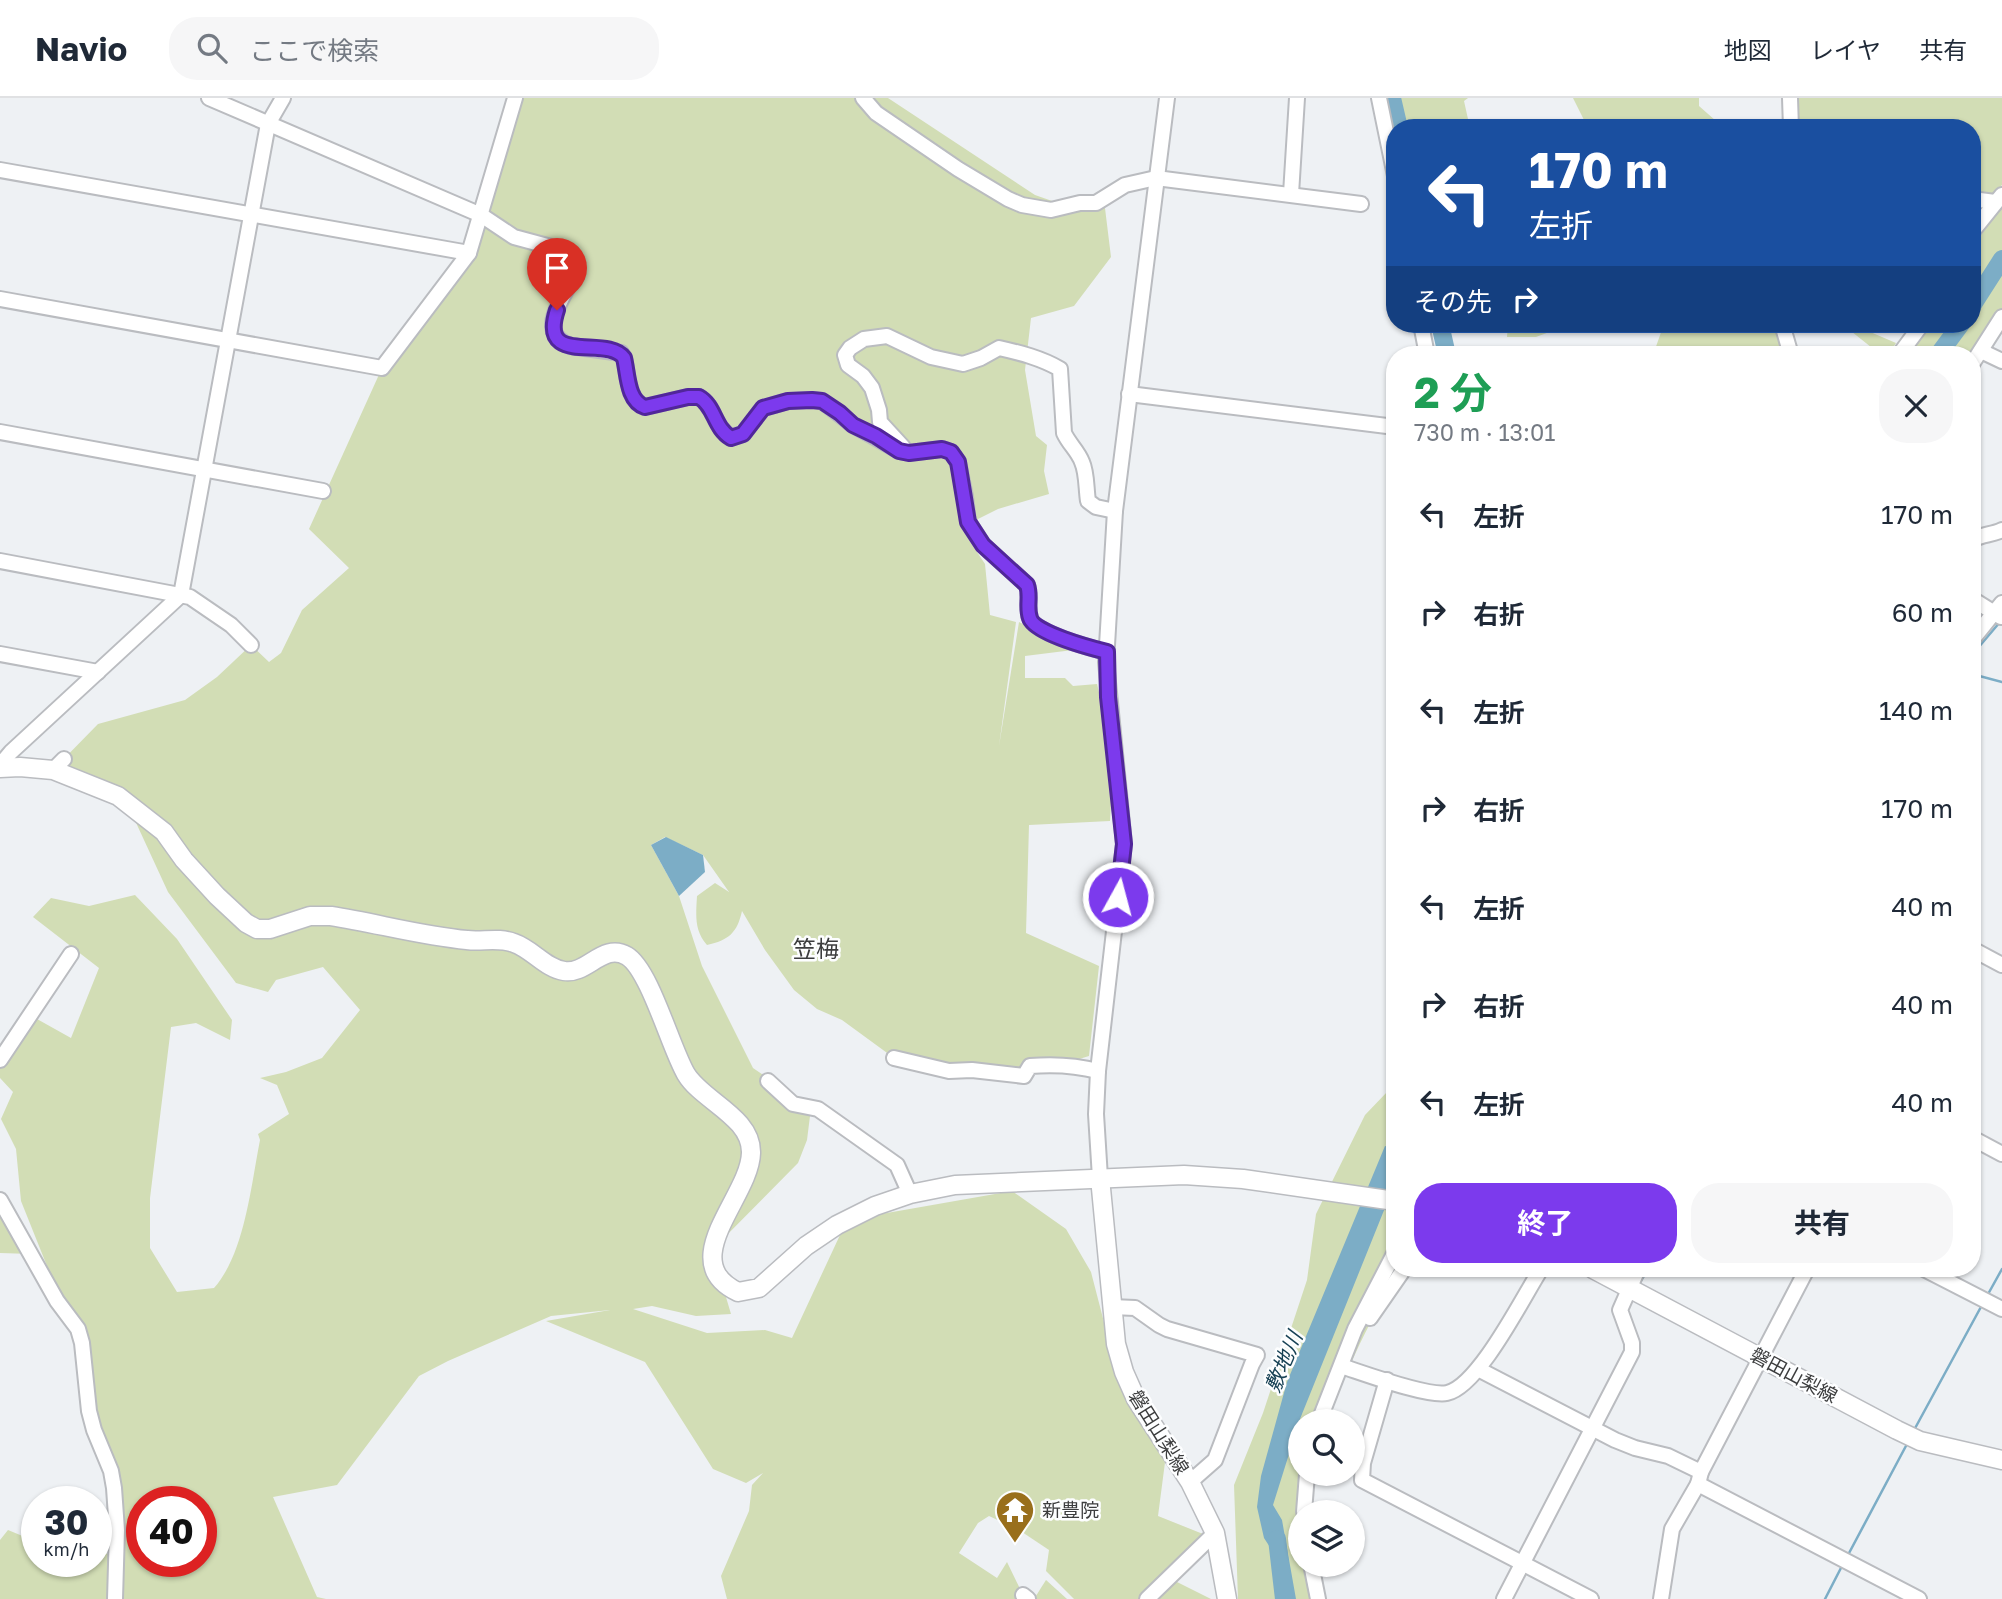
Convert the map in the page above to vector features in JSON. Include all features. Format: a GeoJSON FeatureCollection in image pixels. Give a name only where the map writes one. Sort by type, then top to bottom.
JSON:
{"type":"FeatureCollection","features":[{"type":"Feature","properties":{"kind":"main road"},"geometry":{"type":"LineString","coordinates":[[0,766],[59,765],[118,796],[164,832],[184,860],[217,896],[237,916],[257,929],[270,929],[310,916],[331,916],[468,941],[513,942],[561,971],[573,972],[610,953],[620,953],[630,958],[647,985],[692,1084],[733,1118],[750,1142],[751,1156],[747,1169],[712,1250],[711,1261],[720,1280],[738,1292],[759,1289],[806,1247],[837,1225],[875,1206],[910,1194],[955,1185],[1184,1175],[1243,1179],[1386,1200]]}},
{"type":"Feature","properties":{"kind":"main road","name":"磐田山梨線"},"geometry":{"type":"LineString","coordinates":[[1100,1178],[1116,1344],[1124,1372],[1136,1399],[1191,1482],[1215,1533],[1227,1599]]}},
{"type":"Feature","properties":{"kind":"main road","name":"磐田山梨線"},"geometry":{"type":"LineString","coordinates":[[1609,1277],[1920,1441],[2002,1460]]}},
{"type":"Feature","properties":{"kind":"street"},"geometry":{"type":"LineString","coordinates":[[209,98],[481,215],[514,237],[557,248],[573,257],[576,272],[561,296],[552,324],[554,331],[562,343],[570,346],[621,354],[633,400],[639,405],[645,407],[699,397],[709,405],[720,430],[731,438],[743,434],[763,408],[788,401],[822,401],[853,425],[899,451],[909,453],[935,449],[951,452],[958,462],[968,522],[983,545],[1027,585],[1030,593],[1028,615],[1031,623],[1042,630],[1107,652]]}},
{"type":"Feature","properties":{"kind":"street"},"geometry":{"type":"LineString","coordinates":[[0,766],[14,748],[181,595],[268,124],[283,98]]}},
{"type":"Feature","properties":{"kind":"street"},"geometry":{"type":"LineString","coordinates":[[0,299],[382,368],[469,253],[515,98]]}},
{"type":"Feature","properties":{"kind":"street"},"geometry":{"type":"LineString","coordinates":[[863,98],[876,113],[958,169],[1022,205],[1051,210],[1080,203],[1096,203],[1125,186],[1156,178],[1361,204]]}},
{"type":"Feature","properties":{"kind":"street"},"geometry":{"type":"LineString","coordinates":[[1100,1178],[1096,1114],[1098,1071],[1124,844],[1108,697],[1107,652],[1115,511],[1167,98]]}},
{"type":"Feature","properties":{"kind":"street"},"geometry":{"type":"LineString","coordinates":[[1291,194],[1297,98]]}},
{"type":"Feature","properties":{"kind":"street"},"geometry":{"type":"LineString","coordinates":[[1379,98],[1386,132]]}},
{"type":"Feature","properties":{"kind":"street"},"geometry":{"type":"LineString","coordinates":[[1790,98],[1791,119]]}},
{"type":"Feature","properties":{"kind":"street"},"geometry":{"type":"LineString","coordinates":[[0,170],[469,253]]}},
{"type":"Feature","properties":{"kind":"street"},"geometry":{"type":"LineString","coordinates":[[1981,199],[1999,198]]}},
{"type":"Feature","properties":{"kind":"street"},"geometry":{"type":"LineString","coordinates":[[1981,221],[1999,198]]}},
{"type":"Feature","properties":{"kind":"street"},"geometry":{"type":"LineString","coordinates":[[1981,351],[2002,317]]}},
{"type":"Feature","properties":{"kind":"street"},"geometry":{"type":"LineString","coordinates":[[909,453],[880,422],[872,388],[863,376],[848,365],[845,355],[850,348],[864,339],[887,336],[931,356],[963,364],[999,348],[1020,352],[1045,360],[1060,369],[1064,433],[1085,470],[1088,501],[1096,507],[1115,511]]}},
{"type":"Feature","properties":{"kind":"street"},"geometry":{"type":"LineString","coordinates":[[1981,358],[2002,361]]}},
{"type":"Feature","properties":{"kind":"street"},"geometry":{"type":"LineString","coordinates":[[1129,394],[1386,426]]}},
{"type":"Feature","properties":{"kind":"street"},"geometry":{"type":"LineString","coordinates":[[0,432],[323,491]]}},
{"type":"Feature","properties":{"kind":"street"},"geometry":{"type":"LineString","coordinates":[[1981,535],[2000,534]]}},
{"type":"Feature","properties":{"kind":"street"},"geometry":{"type":"LineString","coordinates":[[0,561],[190,597],[230,625],[251,645]]}},
{"type":"Feature","properties":{"kind":"street"},"geometry":{"type":"LineString","coordinates":[[1981,603],[1999,611],[1981,630]]}},
{"type":"Feature","properties":{"kind":"street"},"geometry":{"type":"LineString","coordinates":[[0,654],[98,671]]}},
{"type":"Feature","properties":{"kind":"street"},"geometry":{"type":"LineString","coordinates":[[0,1060],[71,954]]}},
{"type":"Feature","properties":{"kind":"street"},"geometry":{"type":"LineString","coordinates":[[1981,954],[2002,965]]}},
{"type":"Feature","properties":{"kind":"street"},"geometry":{"type":"LineString","coordinates":[[894,1058],[949,1071],[972,1070],[1024,1076],[1030,1066],[1049,1064],[1098,1071]]}},
{"type":"Feature","properties":{"kind":"street"},"geometry":{"type":"LineString","coordinates":[[768,1082],[793,1104],[818,1109],[897,1165],[910,1194]]}},
{"type":"Feature","properties":{"kind":"street"},"geometry":{"type":"LineString","coordinates":[[1981,1143],[2002,1154]]}},
{"type":"Feature","properties":{"kind":"street"},"geometry":{"type":"LineString","coordinates":[[0,1202],[57,1301],[78,1329],[82,1343],[89,1411],[111,1471],[117,1530],[115,1599]]}},
{"type":"Feature","properties":{"kind":"street"},"geometry":{"type":"LineString","coordinates":[[1325,1409],[1351,1341],[1386,1270]]}},
{"type":"Feature","properties":{"kind":"street"},"geometry":{"type":"LineString","coordinates":[[1351,1341],[1398,1277]]}},
{"type":"Feature","properties":{"kind":"street"},"geometry":{"type":"LineString","coordinates":[[1341,1366],[1430,1392],[1447,1393],[1478,1369],[1486,1359],[1535,1277]]}},
{"type":"Feature","properties":{"kind":"street"},"geometry":{"type":"LineString","coordinates":[[1504,1599],[1632,1352],[1632,1343],[1620,1310],[1634,1277]]}},
{"type":"Feature","properties":{"kind":"street"},"geometry":{"type":"LineString","coordinates":[[1661,1599],[1672,1529],[1759,1356],[1803,1277]]}},
{"type":"Feature","properties":{"kind":"street"},"geometry":{"type":"LineString","coordinates":[[1940,1277],[2002,1309]]}},
{"type":"Feature","properties":{"kind":"street"},"geometry":{"type":"LineString","coordinates":[[1112,1307],[1135,1308],[1167,1329],[1257,1355],[1215,1460],[1191,1482]]}},
{"type":"Feature","properties":{"kind":"street"},"geometry":{"type":"LineString","coordinates":[[1478,1369],[1635,1448],[1668,1456],[1699,1478],[1919,1599]]}},
{"type":"Feature","properties":{"kind":"street"},"geometry":{"type":"LineString","coordinates":[[1387,1380],[1363,1463],[1362,1480],[1591,1599]]}},
{"type":"Feature","properties":{"kind":"street"},"geometry":{"type":"LineString","coordinates":[[1147,1599],[1215,1533]]}},
{"type":"Feature","properties":{"kind":"street"},"geometry":{"type":"LineString","coordinates":[[1314,1577],[1319,1597]]}},
{"type":"Feature","properties":{"kind":"street"},"geometry":{"type":"LineString","coordinates":[[117,1578],[126,1599]]}},
{"type":"Feature","properties":{"kind":"green space"},"geometry":{"type":"Polygon","coordinates":[[[515,98],[888,98],[1035,195],[1075,209],[1104,200],[1111,257],[1074,306],[1031,318],[1025,370],[1036,436],[1047,445],[1044,471],[1049,494],[998,509],[978,519],[969,540],[985,564],[990,615],[1016,622],[999,746],[1019,622],[1073,650],[1025,656],[1025,678],[1065,678],[1073,686],[1097,684],[1114,754],[1110,821],[1029,825],[1026,933],[1099,966],[1089,1056],[1024,1076],[894,1058],[842,1020],[817,1009],[794,990],[765,950],[742,911],[738,925],[731,934],[721,941],[707,945],[698,928],[697,896],[715,883],[729,892],[703,855],[665,837],[651,845],[679,896],[702,966],[753,1068],[811,1108],[807,1140],[798,1163],[712,1250],[731,1314],[696,1316],[652,1306],[633,1309],[707,1333],[765,1330],[792,1338],[847,1220],[1012,1191],[1066,1229],[1091,1272],[1121,1388],[1167,1447],[1158,1516],[1203,1534],[1161,1583],[1177,1582],[1211,1599],[1074,1599],[1046,1571],[1049,1550],[1019,1530],[989,1516],[978,1523],[959,1553],[997,1578],[1007,1562],[1023,1595],[1028,1599],[727,1599],[721,1576],[749,1511],[752,1485],[763,1473],[746,1483],[713,1469],[645,1362],[546,1321],[610,1310],[551,1316],[419,1376],[337,1485],[273,1497],[317,1597],[326,1599],[0,1599],[0,1540],[8,1530],[21,1535],[21,1577],[112,1577],[112,1554],[116,1555],[110,1467],[92,1423],[85,1361],[21,1201],[16,1149],[1,1119],[13,1092],[0,1078],[0,1064],[37,1019],[71,1038],[99,968],[33,917],[51,898],[89,906],[135,895],[177,939],[232,1020],[230,1040],[196,1023],[171,1027],[150,1198],[150,1248],[177,1292],[214,1288],[225,1273],[240,1238],[250,1197],[260,1140],[258,1134],[289,1114],[277,1085],[260,1078],[286,1072],[322,1058],[360,1010],[323,967],[276,980],[268,992],[236,983],[168,892],[126,801],[53,770],[98,724],[185,700],[217,677],[251,645],[269,662],[281,653],[302,610],[349,568],[309,529],[382,368],[475,234],[515,98]]]}},
{"type":"Feature","properties":{"kind":"green space"},"geometry":{"type":"Polygon","coordinates":[[[1379,98],[1468,98],[1464,101],[1468,119],[1386,119],[1386,133],[1379,98]]]}},
{"type":"Feature","properties":{"kind":"green space"},"geometry":{"type":"Polygon","coordinates":[[[1573,98],[1699,98],[1699,106],[1714,119],[1584,119],[1573,98]]]}},
{"type":"Feature","properties":{"kind":"green space"},"geometry":{"type":"Polygon","coordinates":[[[1793,98],[2002,98],[2002,185],[1990,197],[1981,198],[1981,119],[1793,119],[1793,98]]]}},
{"type":"Feature","properties":{"kind":"green space"},"geometry":{"type":"Polygon","coordinates":[[[2002,207],[2002,324],[1979,346],[1914,346],[1924,333],[1981,333],[1981,235],[2002,207]]]}},
{"type":"Feature","properties":{"kind":"green space"},"geometry":{"type":"Polygon","coordinates":[[[1507,333],[1547,333],[1536,337],[1507,337],[1507,333]]]}},
{"type":"Feature","properties":{"kind":"green space"},"geometry":{"type":"Polygon","coordinates":[[[1661,333],[1785,333],[1788,346],[1656,346],[1661,333]]]}},
{"type":"Feature","properties":{"kind":"green space"},"geometry":{"type":"Polygon","coordinates":[[[1853,333],[1873,333],[1896,343],[1894,346],[1870,346],[1853,333]]]}},
{"type":"Feature","properties":{"kind":"green space"},"geometry":{"type":"Polygon","coordinates":[[[1386,1093],[1386,1277],[1399,1277],[1371,1322],[1333,1409],[1288,1409],[1288,1486],[1300,1486],[1300,1500],[1288,1500],[1288,1577],[1314,1577],[1319,1599],[1238,1599],[1234,1485],[1263,1413],[1307,1280],[1316,1214],[1365,1115],[1386,1093]]]}},
{"type":"Feature","properties":{"kind":"green space"},"geometry":{"type":"Polygon","coordinates":[[[0,1203],[31,1254],[0,1253],[0,1203]]]}},
{"type":"Feature","properties":{"kind":"green space"},"geometry":{"type":"Polygon","coordinates":[[[1046,1580],[1067,1599],[1034,1599],[1046,1580]]]}},
{"type":"Feature","properties":{"kind":"water"},"geometry":{"type":"Polygon","coordinates":[[[666,837],[703,855],[705,872],[679,896],[651,845],[666,837]]]}},
{"type":"Feature","properties":{"kind":"water"},"geometry":{"type":"Polygon","coordinates":[[[1386,1146],[1386,1205],[1304,1409],[1288,1409],[1288,1457],[1273,1505],[1282,1520],[1288,1554],[1288,1577],[1292,1577],[1296,1599],[1284,1599],[1279,1561],[1264,1538],[1257,1507],[1261,1476],[1287,1382],[1386,1146]]]}},
{"type":"Feature","properties":{"kind":"waterway"},"geometry":{"type":"LineString","coordinates":[[1392,98],[1397,119]]}},
{"type":"Feature","properties":{"kind":"waterway","name":"敷地川"},"geometry":{"type":"LineString","coordinates":[[1981,292],[2002,259]]}},
{"type":"Feature","properties":{"kind":"waterway"},"geometry":{"type":"LineString","coordinates":[[1442,333],[1445,346]]}},
{"type":"Feature","properties":{"kind":"waterway","name":"敷地川"},"geometry":{"type":"LineString","coordinates":[[1945,346],[1954,333]]}},
{"type":"Feature","properties":{"kind":"waterway"},"geometry":{"type":"LineString","coordinates":[[1981,644],[2000,622]]}},
{"type":"Feature","properties":{"kind":"waterway"},"geometry":{"type":"LineString","coordinates":[[1981,676],[2002,682]]}},
{"type":"Feature","properties":{"kind":"waterway"},"geometry":{"type":"LineString","coordinates":[[1987,1296],[2002,1269]]}},
{"type":"Feature","properties":{"kind":"waterway"},"geometry":{"type":"LineString","coordinates":[[1639,1284],[1643,1277]]}},
{"type":"Feature","properties":{"kind":"waterway"},"geometry":{"type":"LineString","coordinates":[[1913,1432],[1982,1305]]}},
{"type":"Feature","properties":{"kind":"waterway"},"geometry":{"type":"LineString","coordinates":[[1848,1555],[1907,1444]]}},
{"type":"Feature","properties":{"kind":"waterway","name":"敷地川"},"geometry":{"type":"LineString","coordinates":[[1277,1539],[1284,1599]]}},
{"type":"Feature","properties":{"kind":"waterway"},"geometry":{"type":"LineString","coordinates":[[1825,1599],[1843,1564]]}},
{"type":"Feature","properties":{"kind":"place","name":"新豊院"},"geometry":{"type":"Point","coordinates":[1015,1544]}},
{"type":"Feature","properties":{"kind":"district","name":"笠梅"},"geometry":{"type":"Point","coordinates":[816,949]}},
{"type":"Feature","properties":{"kind":"route"},"geometry":{"type":"LineString","coordinates":[[557,310],[552,324],[562,343],[621,354],[633,400],[639,405],[645,407],[699,397],[709,405],[720,430],[731,438],[743,434],[763,408],[788,401],[822,401],[853,425],[899,451],[909,453],[942,449],[951,452],[958,462],[968,522],[983,545],[1027,585],[1030,593],[1028,615],[1031,623],[1042,630],[1107,652],[1108,697],[1124,844],[1118,897]]}}]}
